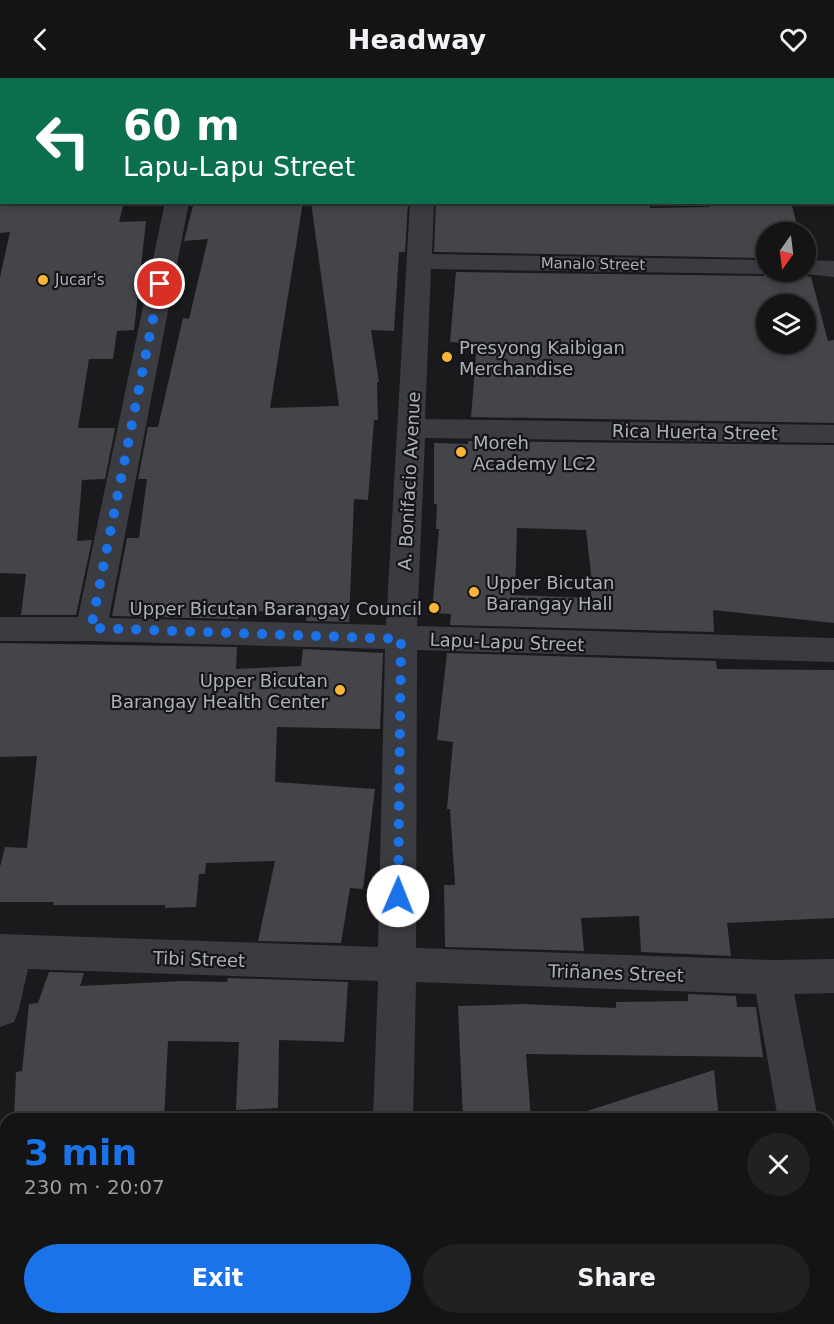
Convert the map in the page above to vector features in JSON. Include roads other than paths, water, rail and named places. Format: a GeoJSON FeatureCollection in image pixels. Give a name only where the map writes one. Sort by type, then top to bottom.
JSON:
{"type":"FeatureCollection","features":[{"type":"Feature","properties":{"kind":"street"},"geometry":{"type":"LineString","coordinates":[[91,628],[177,204]]}},
{"type":"Feature","properties":{"kind":"street","name":"A. Bonifacio Avenue"},"geometry":{"type":"LineString","coordinates":[[393,1113],[401,639],[422,204]]}},
{"type":"Feature","properties":{"kind":"street","name":"Manalo Street"},"geometry":{"type":"LineString","coordinates":[[419,261],[756,267]]}},
{"type":"Feature","properties":{"kind":"street"},"geometry":{"type":"LineString","coordinates":[[816,268],[834,269]]}},
{"type":"Feature","properties":{"kind":"street","name":"Rica Huerta Street"},"geometry":{"type":"LineString","coordinates":[[411,428],[834,434]]}},
{"type":"Feature","properties":{"kind":"street","name":"Lapu-Lapu Street"},"geometry":{"type":"LineString","coordinates":[[0,629],[91,628],[401,639],[834,650]]}},
{"type":"Feature","properties":{"kind":"street"},"geometry":{"type":"LineString","coordinates":[[0,1009],[7,951]]}},
{"type":"Feature","properties":{"kind":"street","name":"Tibi Street"},"geometry":{"type":"LineString","coordinates":[[7,951],[397,966]]}},
{"type":"Feature","properties":{"kind":"street","name":"Triñanes Street"},"geometry":{"type":"LineString","coordinates":[[397,966],[772,977],[834,976]]}},
{"type":"Feature","properties":{"kind":"street"},"geometry":{"type":"LineString","coordinates":[[772,977],[797,1113]]}},
{"type":"Feature","properties":{"kind":"place","name":"Jucar's"},"geometry":{"type":"Point","coordinates":[43,280]}},
{"type":"Feature","properties":{"kind":"place","name":"Presyong Kaibigan Merchandise"},"geometry":{"type":"Point","coordinates":[447,357]}},
{"type":"Feature","properties":{"kind":"place","name":"Moreh Academy LC2"},"geometry":{"type":"Point","coordinates":[461,452]}},
{"type":"Feature","properties":{"kind":"place","name":"Upper Bicutan Barangay Hall"},"geometry":{"type":"Point","coordinates":[474,592]}},
{"type":"Feature","properties":{"kind":"place","name":"Upper Bicutan Barangay Council"},"geometry":{"type":"Point","coordinates":[434,608]}},
{"type":"Feature","properties":{"kind":"place","name":"Upper Bicutan Barangay Health Center"},"geometry":{"type":"Point","coordinates":[340,690]}}]}
